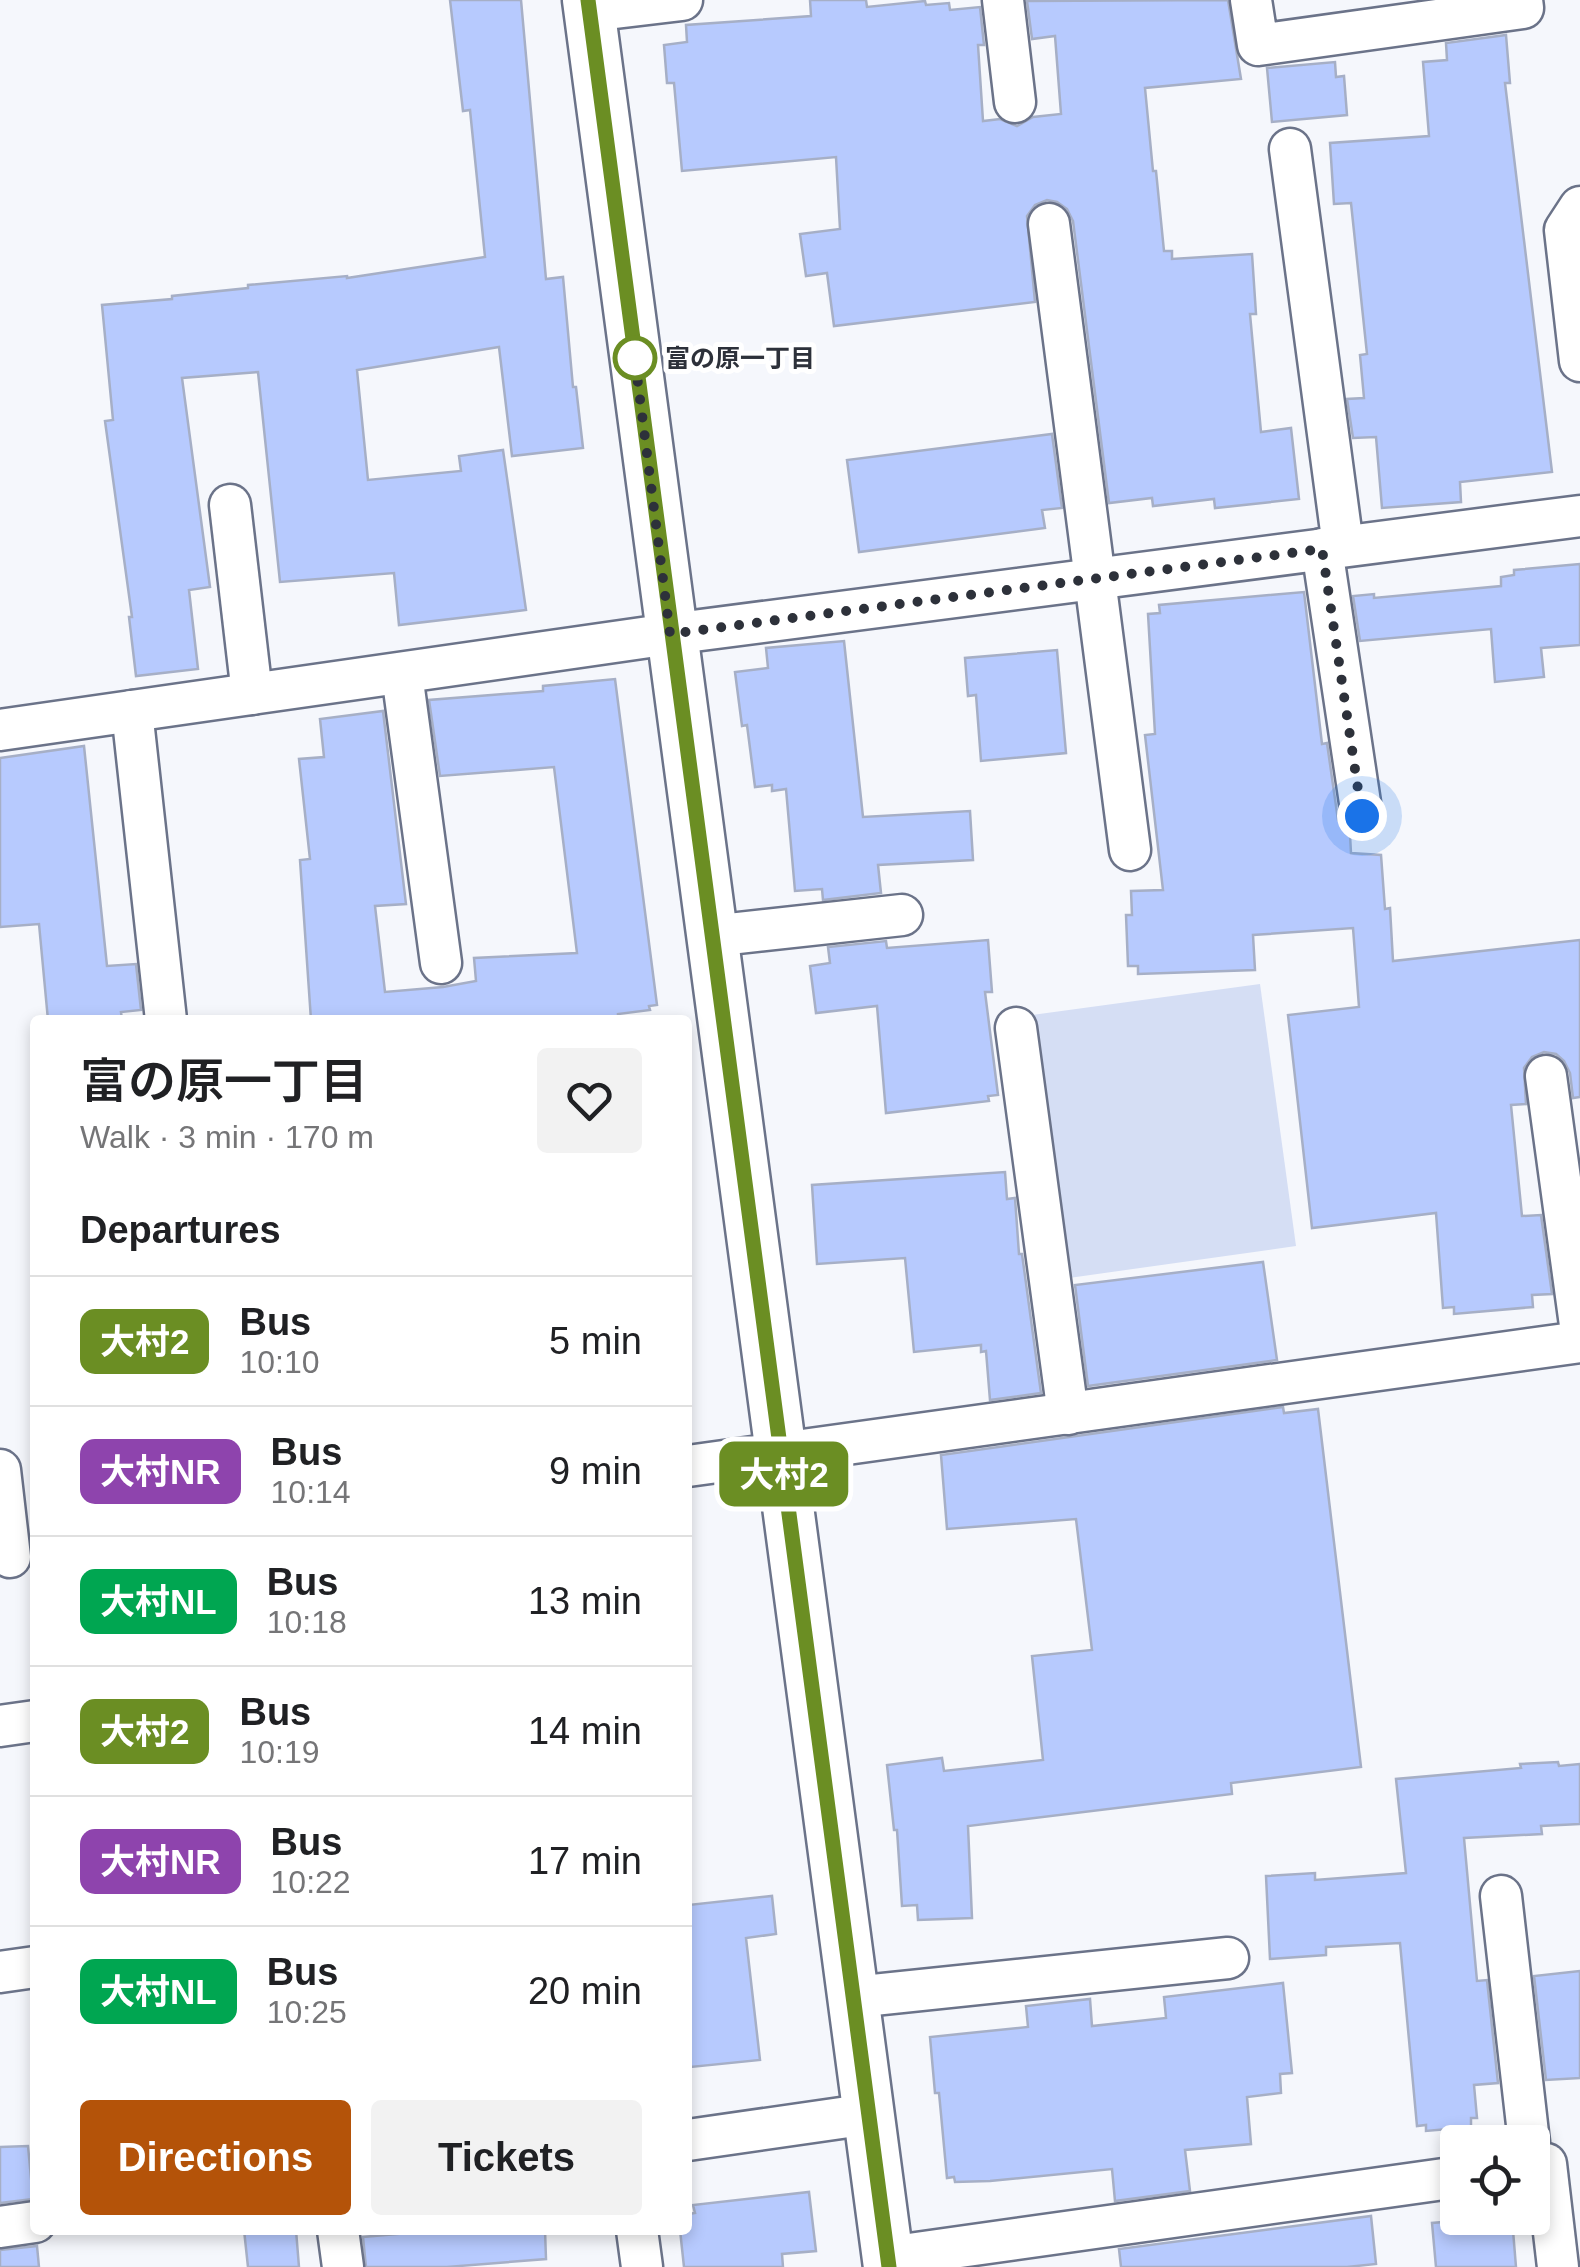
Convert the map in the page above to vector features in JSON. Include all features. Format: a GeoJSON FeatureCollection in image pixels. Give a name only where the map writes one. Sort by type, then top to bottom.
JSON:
{"type":"FeatureCollection","features":[{"type":"Feature","properties":{"kind":"street"},"geometry":{"type":"LineString","coordinates":[[682,0],[589,5],[889,2262],[1440,2180]]}},
{"type":"Feature","properties":{"kind":"street"},"geometry":{"type":"LineString","coordinates":[[1003,0],[1015,102]]}},
{"type":"Feature","properties":{"kind":"street"},"geometry":{"type":"LineString","coordinates":[[1251,0],[1258,45],[1523,8],[1522,0]]}},
{"type":"Feature","properties":{"kind":"street"},"geometry":{"type":"LineString","coordinates":[[1290,149],[1362,816]]}},
{"type":"Feature","properties":{"kind":"street"},"geometry":{"type":"LineString","coordinates":[[1580,207],[1565,230],[1580,361]]}},
{"type":"Feature","properties":{"kind":"street"},"geometry":{"type":"LineString","coordinates":[[1049,224],[1130,850]]}},
{"type":"Feature","properties":{"kind":"street"},"geometry":{"type":"LineString","coordinates":[[230,505],[252,694]]}},
{"type":"Feature","properties":{"kind":"street"},"geometry":{"type":"LineString","coordinates":[[0,730],[670,634],[1580,516]]}},
{"type":"Feature","properties":{"kind":"street"},"geometry":{"type":"LineString","coordinates":[[402,674],[441,963]]}},
{"type":"Feature","properties":{"kind":"street"},"geometry":{"type":"LineString","coordinates":[[132,712],[165,1015]]}},
{"type":"Feature","properties":{"kind":"street"},"geometry":{"type":"LineString","coordinates":[[711,936],[902,915]]}},
{"type":"Feature","properties":{"kind":"street"},"geometry":{"type":"LineString","coordinates":[[1016,1028],[1068,1414]]}},
{"type":"Feature","properties":{"kind":"street"},"geometry":{"type":"LineString","coordinates":[[1546,1076],[1580,1325]]}},
{"type":"Feature","properties":{"kind":"street"},"geometry":{"type":"LineString","coordinates":[[692,1465],[1580,1342]]}},
{"type":"Feature","properties":{"kind":"street"},"geometry":{"type":"LineString","coordinates":[[0,1470],[15,1557]]}},
{"type":"Feature","properties":{"kind":"street"},"geometry":{"type":"LineString","coordinates":[[0,1726],[30,1722]]}},
{"type":"Feature","properties":{"kind":"street"},"geometry":{"type":"LineString","coordinates":[[1500,1896],[1541,2125]]}},
{"type":"Feature","properties":{"kind":"street"},"geometry":{"type":"LineString","coordinates":[[854,1998],[1228,1958]]}},
{"type":"Feature","properties":{"kind":"street"},"geometry":{"type":"LineString","coordinates":[[0,1972],[30,1968]]}},
{"type":"Feature","properties":{"kind":"street"},"geometry":{"type":"LineString","coordinates":[[692,2139],[869,2114]]}},
{"type":"Feature","properties":{"kind":"street"},"geometry":{"type":"LineString","coordinates":[[1550,2188],[1558,2267]]}},
{"type":"Feature","properties":{"kind":"street"},"geometry":{"type":"LineString","coordinates":[[0,2227],[30,2223]]}},
{"type":"Feature","properties":{"kind":"street"},"geometry":{"type":"LineString","coordinates":[[339,2235],[343,2267]]}},
{"type":"Feature","properties":{"kind":"street"},"geometry":{"type":"LineString","coordinates":[[638,2235],[642,2267]]}},
{"type":"Feature","properties":{"kind":"shaded area"},"geometry":{"type":"Polygon","coordinates":[[[1260,984],[1296,1246],[1069,1278],[1032,1015],[1260,984]]]}},
{"type":"Feature","properties":{"kind":"building"},"geometry":{"type":"Polygon","coordinates":[[[450,0],[521,0],[546,279],[563,277],[583,448],[512,456],[499,347],[357,370],[368,480],[461,471],[459,456],[503,450],[526,610],[399,625],[394,573],[280,582],[258,372],[182,378],[210,587],[189,590],[198,669],[136,676],[132,617],[105,421],[113,420],[102,305],[172,299],[248,285],[347,278],[485,257],[470,110],[463,111],[450,0]]]}},
{"type":"Feature","properties":{"kind":"building"},"geometry":{"type":"Polygon","coordinates":[[[810,0],[866,0],[867,7],[925,1],[926,5],[949,3],[950,10],[980,7],[983,121],[1000,119],[1017,126],[1033,117],[1061,114],[1055,36],[1032,39],[1027,1],[1228,0],[1241,79],[1145,88],[1164,251],[1172,251],[1172,259],[1252,254],[1256,314],[1250,314],[1261,432],[1291,428],[1299,499],[1215,508],[1214,499],[1153,506],[1152,498],[1109,503],[1073,221],[1067,209],[1057,202],[1047,200],[1035,205],[1027,216],[1035,302],[834,326],[827,273],[806,276],[800,234],[840,229],[836,157],[682,171],[674,83],[667,83],[664,45],[687,42],[686,25],[811,16],[810,0]]]}},
{"type":"Feature","properties":{"kind":"building"},"geometry":{"type":"Polygon","coordinates":[[[1506,35],[1510,83],[1505,83],[1552,472],[1460,482],[1461,502],[1382,508],[1376,437],[1353,438],[1347,399],[1364,398],[1360,355],[1367,354],[1351,203],[1334,204],[1330,143],[1429,136],[1423,62],[1447,60],[1446,43],[1506,35]]]}},
{"type":"Feature","properties":{"kind":"building"},"geometry":{"type":"Polygon","coordinates":[[[1335,62],[1336,77],[1344,76],[1347,115],[1272,122],[1267,68],[1335,62]]]}},
{"type":"Feature","properties":{"kind":"building"},"geometry":{"type":"Polygon","coordinates":[[[1052,434],[1062,508],[1042,510],[1045,528],[859,552],[847,460],[1052,434]]]}},
{"type":"Feature","properties":{"kind":"building"},"geometry":{"type":"Polygon","coordinates":[[[1580,564],[1580,645],[1541,648],[1544,677],[1495,682],[1491,629],[1360,641],[1353,596],[1374,594],[1374,598],[1501,586],[1501,577],[1514,575],[1514,570],[1580,564]]]}},
{"type":"Feature","properties":{"kind":"building"},"geometry":{"type":"Polygon","coordinates":[[[1304,592],[1322,744],[1327,743],[1338,820],[1350,835],[1351,853],[1381,855],[1393,961],[1580,940],[1580,1097],[1573,1098],[1564,1061],[1556,1054],[1544,1052],[1532,1057],[1524,1068],[1526,1104],[1511,1105],[1522,1216],[1541,1215],[1552,1294],[1532,1295],[1533,1307],[1454,1314],[1454,1307],[1443,1308],[1436,1213],[1312,1228],[1288,1015],[1359,1007],[1353,928],[1253,935],[1255,970],[1138,974],[1138,966],[1128,966],[1126,915],[1132,915],[1131,891],[1163,890],[1145,735],[1155,734],[1148,614],[1160,613],[1159,605],[1304,592]]]}},
{"type":"Feature","properties":{"kind":"building"},"geometry":{"type":"Polygon","coordinates":[[[844,641],[863,817],[970,811],[973,860],[878,865],[881,893],[823,900],[822,889],[795,891],[786,789],[772,791],[772,785],[755,787],[735,672],[768,668],[766,648],[844,641]]]}},
{"type":"Feature","properties":{"kind":"building"},"geometry":{"type":"Polygon","coordinates":[[[1057,650],[1066,753],[981,761],[976,695],[968,696],[965,658],[1057,650]]]}},
{"type":"Feature","properties":{"kind":"building"},"geometry":{"type":"Polygon","coordinates":[[[615,679],[657,1005],[649,1006],[650,1010],[618,1015],[311,1015],[300,860],[310,859],[299,759],[324,757],[320,719],[383,711],[406,904],[375,906],[385,992],[476,981],[474,958],[577,953],[554,767],[440,776],[429,700],[543,691],[543,686],[615,679]]]}},
{"type":"Feature","properties":{"kind":"building"},"geometry":{"type":"Polygon","coordinates":[[[84,746],[107,966],[136,964],[141,1010],[121,1015],[48,1015],[39,924],[0,927],[0,758],[84,746]]]}},
{"type":"Feature","properties":{"kind":"building"},"geometry":{"type":"Polygon","coordinates":[[[988,940],[992,992],[985,992],[998,1095],[988,1096],[989,1101],[886,1113],[877,1006],[816,1013],[810,966],[830,963],[828,947],[886,941],[887,948],[988,940]]]}},
{"type":"Feature","properties":{"kind":"building"},"geometry":{"type":"Polygon","coordinates":[[[1005,1172],[1007,1199],[1015,1198],[1019,1254],[1041,1393],[990,1400],[986,1351],[981,1352],[981,1345],[914,1352],[905,1258],[817,1264],[812,1185],[1005,1172]]]}},
{"type":"Feature","properties":{"kind":"building"},"geometry":{"type":"Polygon","coordinates":[[[1263,1262],[1277,1360],[1088,1386],[1075,1285],[1263,1262]]]}},
{"type":"Feature","properties":{"kind":"building"},"geometry":{"type":"Polygon","coordinates":[[[1283,1407],[1284,1413],[1318,1409],[1361,1767],[1231,1783],[1232,1794],[968,1826],[972,1918],[918,1920],[917,1905],[902,1906],[897,1830],[887,1765],[942,1758],[944,1771],[1043,1760],[1032,1656],[1092,1650],[1076,1519],[947,1529],[941,1455],[1283,1407]]]}},
{"type":"Feature","properties":{"kind":"building"},"geometry":{"type":"Polygon","coordinates":[[[1520,1764],[1580,1764],[1580,1824],[1541,1826],[1542,1834],[1464,1838],[1477,1981],[1487,1980],[1498,2083],[1474,2085],[1477,2118],[1471,2118],[1471,2125],[1440,2125],[1440,2130],[1426,2131],[1426,2125],[1417,2126],[1400,1943],[1326,1947],[1326,1955],[1270,1959],[1266,1876],[1315,1873],[1315,1880],[1406,1873],[1396,1779],[1521,1768],[1520,1764]]]}},
{"type":"Feature","properties":{"kind":"building"},"geometry":{"type":"Polygon","coordinates":[[[772,1896],[776,1934],[746,1938],[760,2060],[692,2067],[692,1905],[772,1896]]]}},
{"type":"Feature","properties":{"kind":"building"},"geometry":{"type":"Polygon","coordinates":[[[1580,1971],[1580,2078],[1546,2080],[1534,1976],[1580,1971]]]}},
{"type":"Feature","properties":{"kind":"building"},"geometry":{"type":"Polygon","coordinates":[[[1283,1983],[1292,2073],[1280,2074],[1281,2093],[1247,2097],[1251,2144],[1185,2150],[1190,2191],[1115,2201],[1112,2169],[990,2181],[955,2182],[954,2177],[947,2178],[930,2037],[1028,2027],[1026,2006],[1090,1999],[1092,2026],[1166,2018],[1164,1997],[1283,1983]]]}},
{"type":"Feature","properties":{"kind":"building"},"geometry":{"type":"Polygon","coordinates":[[[28,2146],[30,2199],[0,2203],[0,2147],[28,2146]]]}},
{"type":"Feature","properties":{"kind":"building"},"geometry":{"type":"Polygon","coordinates":[[[809,2192],[816,2251],[782,2254],[783,2267],[684,2267],[681,2235],[692,2235],[693,2205],[809,2192]]]}},
{"type":"Feature","properties":{"kind":"building"},"geometry":{"type":"Polygon","coordinates":[[[1371,2216],[1376,2264],[1121,2267],[1119,2249],[1371,2216]]]}},
{"type":"Feature","properties":{"kind":"building"},"geometry":{"type":"Polygon","coordinates":[[[1440,2222],[1440,2235],[1513,2235],[1516,2267],[1436,2267],[1432,2223],[1440,2222]]]}},
{"type":"Feature","properties":{"kind":"building"},"geometry":{"type":"Polygon","coordinates":[[[245,2235],[296,2235],[299,2267],[248,2267],[245,2235]]]}},
{"type":"Feature","properties":{"kind":"building"},"geometry":{"type":"Polygon","coordinates":[[[545,2235],[546,2259],[447,2267],[366,2267],[363,2237],[545,2235]]]}},
{"type":"Feature","properties":{"kind":"building"},"geometry":{"type":"Polygon","coordinates":[[[37,2246],[39,2267],[0,2267],[0,2250],[37,2246]]]}},
{"type":"Feature","properties":{"kind":"bus line","name":"大村2"},"geometry":{"type":"LineString","coordinates":[[588,0],[889,2267]]}},
{"type":"Feature","properties":{"kind":"place","name":"富の原一丁目"},"geometry":{"type":"Point","coordinates":[635,358]}},
{"type":"Feature","properties":{"kind":"route"},"geometry":{"type":"LineString","coordinates":[[635,358],[634,352],[670,634],[1322,549],[1362,816]]}}]}
